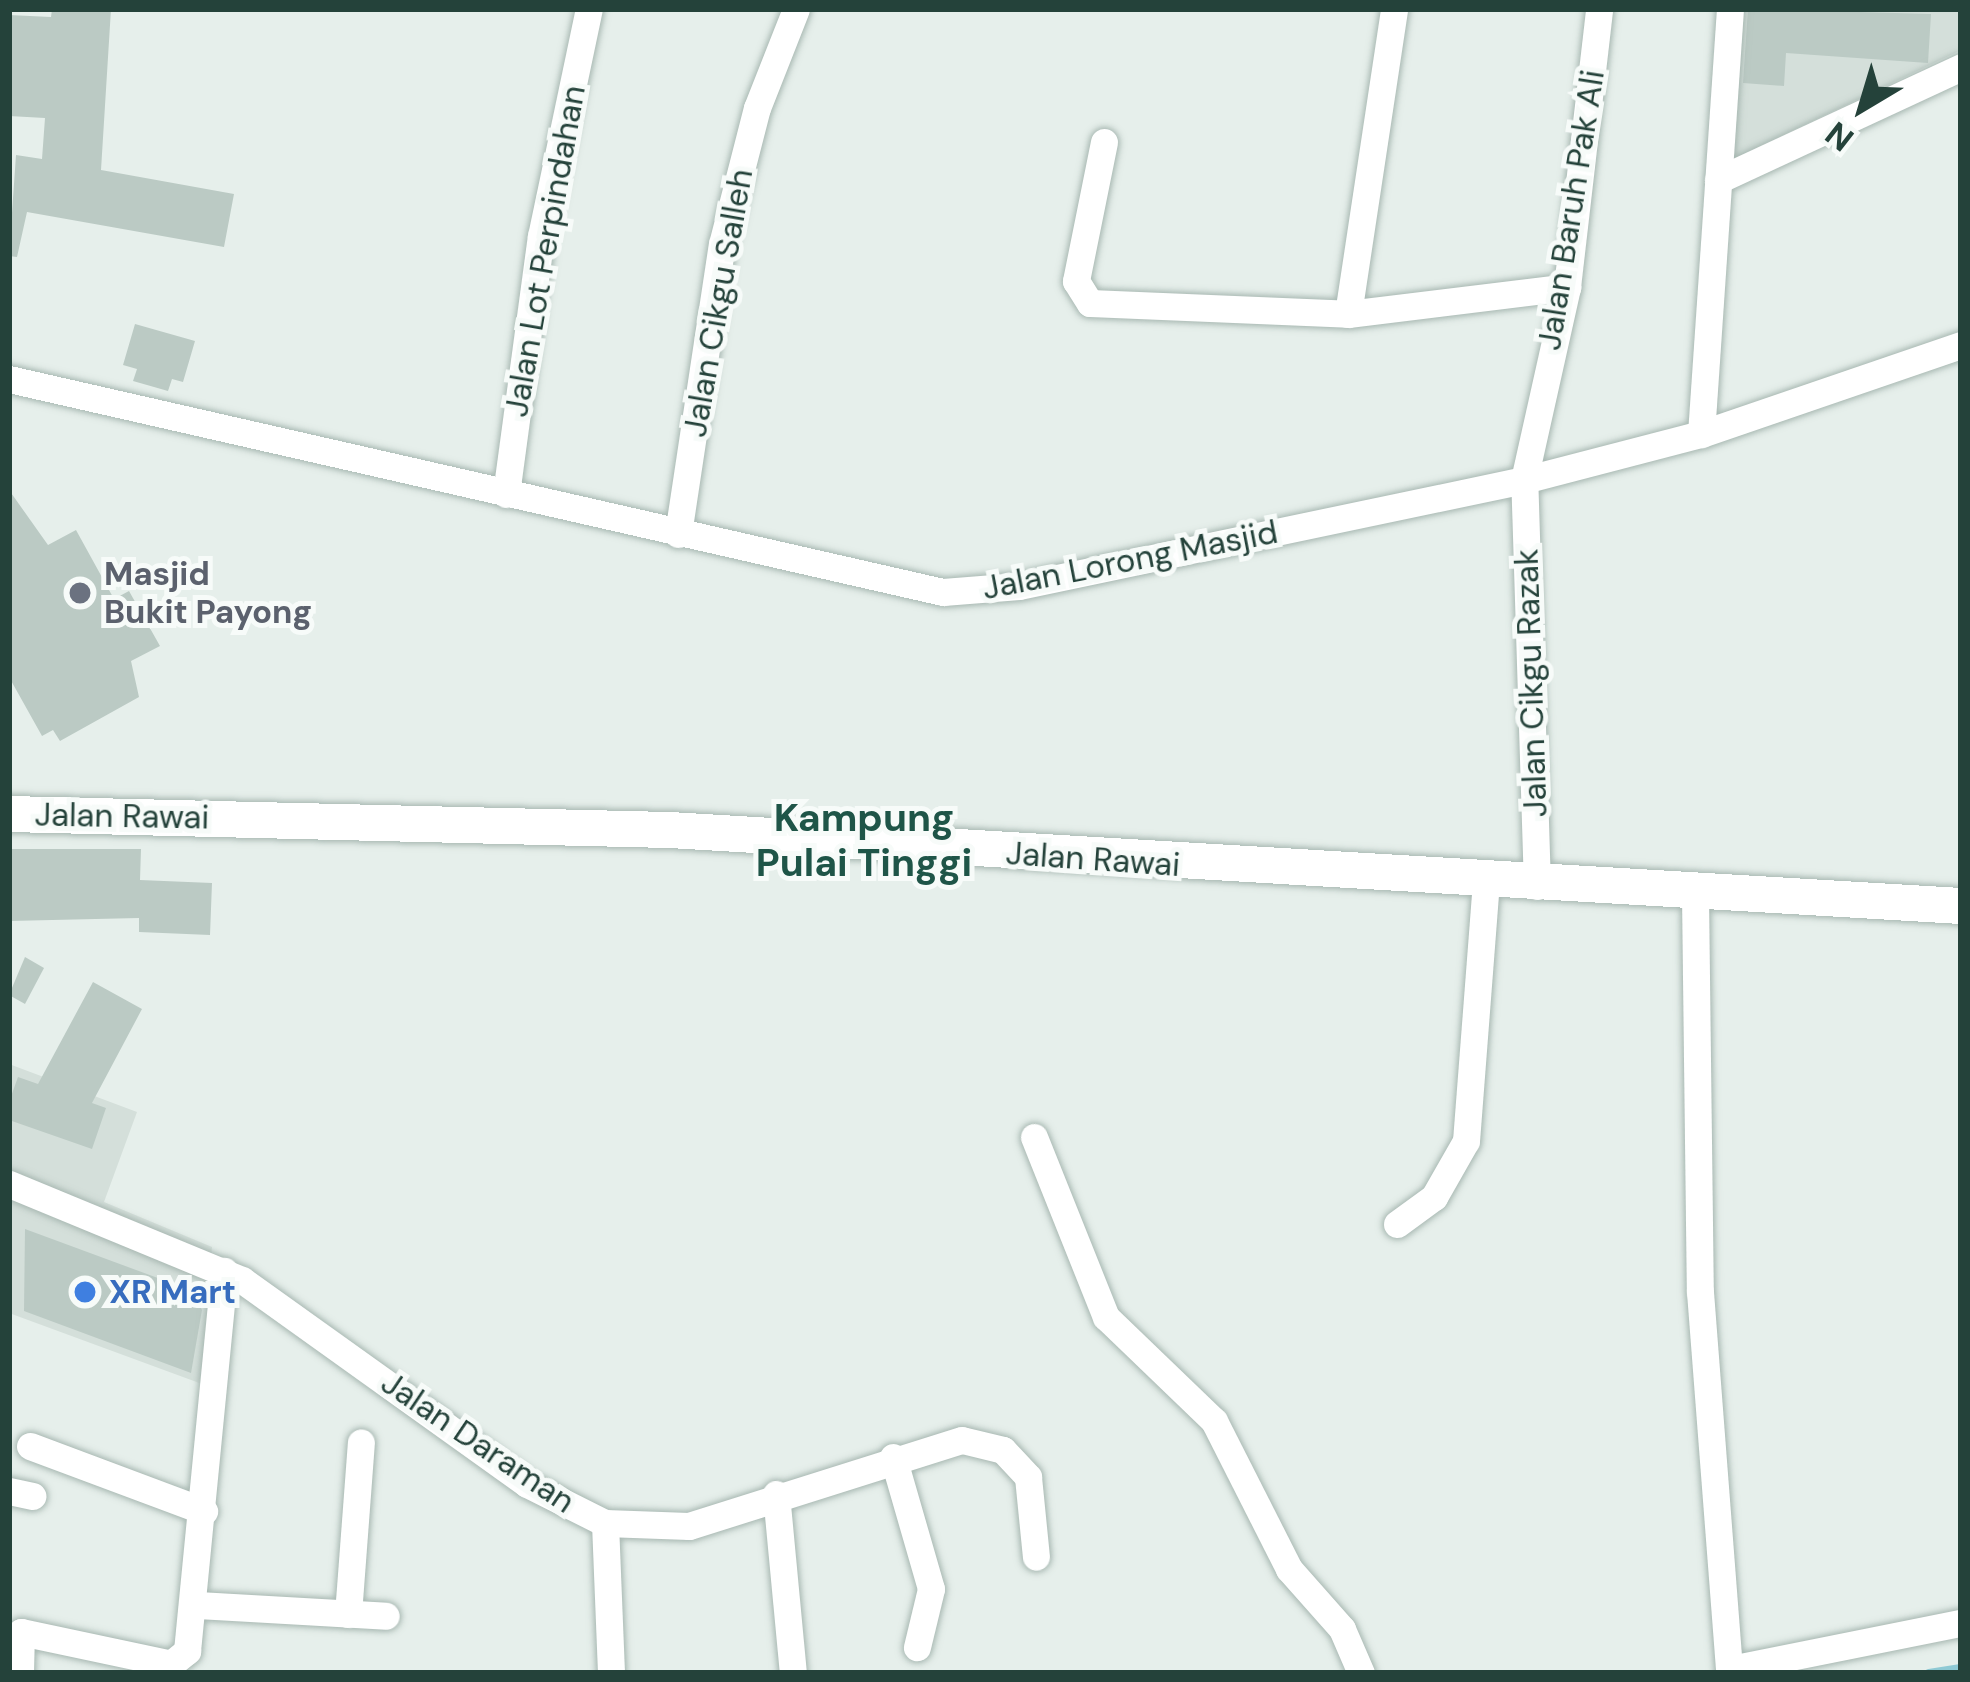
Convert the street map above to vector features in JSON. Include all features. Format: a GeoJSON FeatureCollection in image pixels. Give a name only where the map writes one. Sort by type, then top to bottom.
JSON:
{"type":"FeatureCollection","features":[{"type":"Feature","properties":{"kind":"main road","name":"Jalan Rawai"},"geometry":{"type":"LineString","coordinates":[[9,814],[670,830],[1486,884],[1961,906]]}},
{"type":"Feature","properties":{"kind":"street","name":"Jalan Lot Perpindahan"},"geometry":{"type":"LineString","coordinates":[[506,494],[541,236],[589,9]]}},
{"type":"Feature","properties":{"kind":"street","name":"Jalan Cikgu Salleh"},"geometry":{"type":"LineString","coordinates":[[679,534],[722,244],[757,108],[796,9]]}},
{"type":"Feature","properties":{"kind":"street"},"geometry":{"type":"LineString","coordinates":[[1348,314],[1394,9]]}},
{"type":"Feature","properties":{"kind":"street","name":"Jalan Baruh Pak Ali"},"geometry":{"type":"LineString","coordinates":[[1524,480],[1567,287],[1599,9]]}},
{"type":"Feature","properties":{"kind":"street"},"geometry":{"type":"LineString","coordinates":[[1701,434],[1730,9]]}},
{"type":"Feature","properties":{"kind":"street"},"geometry":{"type":"LineString","coordinates":[[1718,180],[1961,67]]}},
{"type":"Feature","properties":{"kind":"street"},"geometry":{"type":"LineString","coordinates":[[1104,142],[1093,165],[1080,296],[1126,307],[1348,314],[1567,287]]}},
{"type":"Feature","properties":{"kind":"street","name":"Jalan Lorong Masjid"},"geometry":{"type":"LineString","coordinates":[[9,379],[915,588],[980,591],[1524,480],[1701,434],[1961,345]]}},
{"type":"Feature","properties":{"kind":"street","name":"Jalan Cikgu Razak"},"geometry":{"type":"LineString","coordinates":[[1524,480],[1537,886]]}},
{"type":"Feature","properties":{"kind":"street"},"geometry":{"type":"LineString","coordinates":[[1396,1224],[1434,1197],[1466,1141],[1486,884]]}},
{"type":"Feature","properties":{"kind":"street"},"geometry":{"type":"LineString","coordinates":[[1695,895],[1700,1292],[1729,1671],[1961,1623]]}},
{"type":"Feature","properties":{"kind":"street"},"geometry":{"type":"LineString","coordinates":[[1034,1137],[1106,1317],[1214,1421],[1289,1569],[1342,1630],[1361,1673]]}},
{"type":"Feature","properties":{"kind":"street","name":"Jalan Daraman"},"geometry":{"type":"LineString","coordinates":[[9,1184],[224,1271],[527,1484],[605,1522],[689,1526],[893,1457],[962,1440],[1003,1450],[1028,1477],[1036,1557]]}},
{"type":"Feature","properties":{"kind":"street"},"geometry":{"type":"LineString","coordinates":[[20,1673],[20,1632],[171,1664],[188,1651],[198,1605],[224,1271]]}},
{"type":"Feature","properties":{"kind":"street"},"geometry":{"type":"LineString","coordinates":[[348,1614],[361,1442]]}},
{"type":"Feature","properties":{"kind":"street"},"geometry":{"type":"LineString","coordinates":[[29,1446],[204,1511]]}},
{"type":"Feature","properties":{"kind":"street"},"geometry":{"type":"LineString","coordinates":[[893,1457],[931,1589],[917,1647]]}},
{"type":"Feature","properties":{"kind":"street"},"geometry":{"type":"LineString","coordinates":[[776,1494],[793,1673]]}},
{"type":"Feature","properties":{"kind":"street"},"geometry":{"type":"LineString","coordinates":[[605,1522],[611,1673]]}},
{"type":"Feature","properties":{"kind":"street"},"geometry":{"type":"LineString","coordinates":[[198,1605],[386,1616]]}},
{"type":"Feature","properties":{"kind":"shaded area"},"geometry":{"type":"Polygon","coordinates":[[[1741,9],[1961,9],[1961,50],[1731,160],[1741,9]]]}},
{"type":"Feature","properties":{"kind":"shaded area"},"geometry":{"type":"Polygon","coordinates":[[[9,1064],[137,1112],[104,1202],[212,1247],[202,1384],[9,1313],[9,1064]]]}},
{"type":"Feature","properties":{"kind":"building"},"geometry":{"type":"Polygon","coordinates":[[[52,9],[111,9],[101,170],[234,194],[224,247],[27,212],[17,257],[9,256],[16,155],[42,159],[45,118],[9,116],[9,15],[51,17],[52,9]]]}},
{"type":"Feature","properties":{"kind":"building"},"geometry":{"type":"Polygon","coordinates":[[[1748,9],[1931,14],[1928,63],[1786,53],[1784,86],[1743,83],[1748,9]]]}},
{"type":"Feature","properties":{"kind":"building"},"geometry":{"type":"Polygon","coordinates":[[[135,324],[195,341],[183,382],[172,379],[168,391],[133,381],[137,369],[123,365],[135,324]]]}},
{"type":"Feature","properties":{"kind":"building"},"geometry":{"type":"Polygon","coordinates":[[[9,490],[48,545],[76,530],[114,599],[129,591],[160,646],[131,661],[139,697],[60,741],[53,730],[42,736],[9,677],[9,490]]]}},
{"type":"Feature","properties":{"kind":"building"},"geometry":{"type":"Polygon","coordinates":[[[9,849],[141,849],[140,880],[212,883],[210,935],[139,932],[139,918],[9,921],[9,849]]]}},
{"type":"Feature","properties":{"kind":"building"},"geometry":{"type":"Polygon","coordinates":[[[25,957],[44,968],[25,1004],[9,995],[25,957]]]}},
{"type":"Feature","properties":{"kind":"building"},"geometry":{"type":"Polygon","coordinates":[[[93,982],[142,1009],[92,1103],[106,1108],[92,1149],[9,1120],[9,1102],[18,1077],[38,1084],[93,982]]]}},
{"type":"Feature","properties":{"kind":"building"},"geometry":{"type":"Polygon","coordinates":[[[25,1229],[193,1291],[202,1310],[191,1373],[24,1311],[25,1229]]]}},
{"type":"Feature","properties":{"kind":"waterway"},"geometry":{"type":"LineString","coordinates":[[1929,1673],[1961,1668]]}},
{"type":"Feature","properties":{"kind":"place","name":"Masjid Bukit Payong"},"geometry":{"type":"Point","coordinates":[80,593]}},
{"type":"Feature","properties":{"kind":"place","name":"XR Mart"},"geometry":{"type":"Point","coordinates":[85,1292]}},
{"type":"Feature","properties":{"kind":"district","name":"Kampung Pulai Tinggi"},"geometry":{"type":"Point","coordinates":[864,842]}}]}
